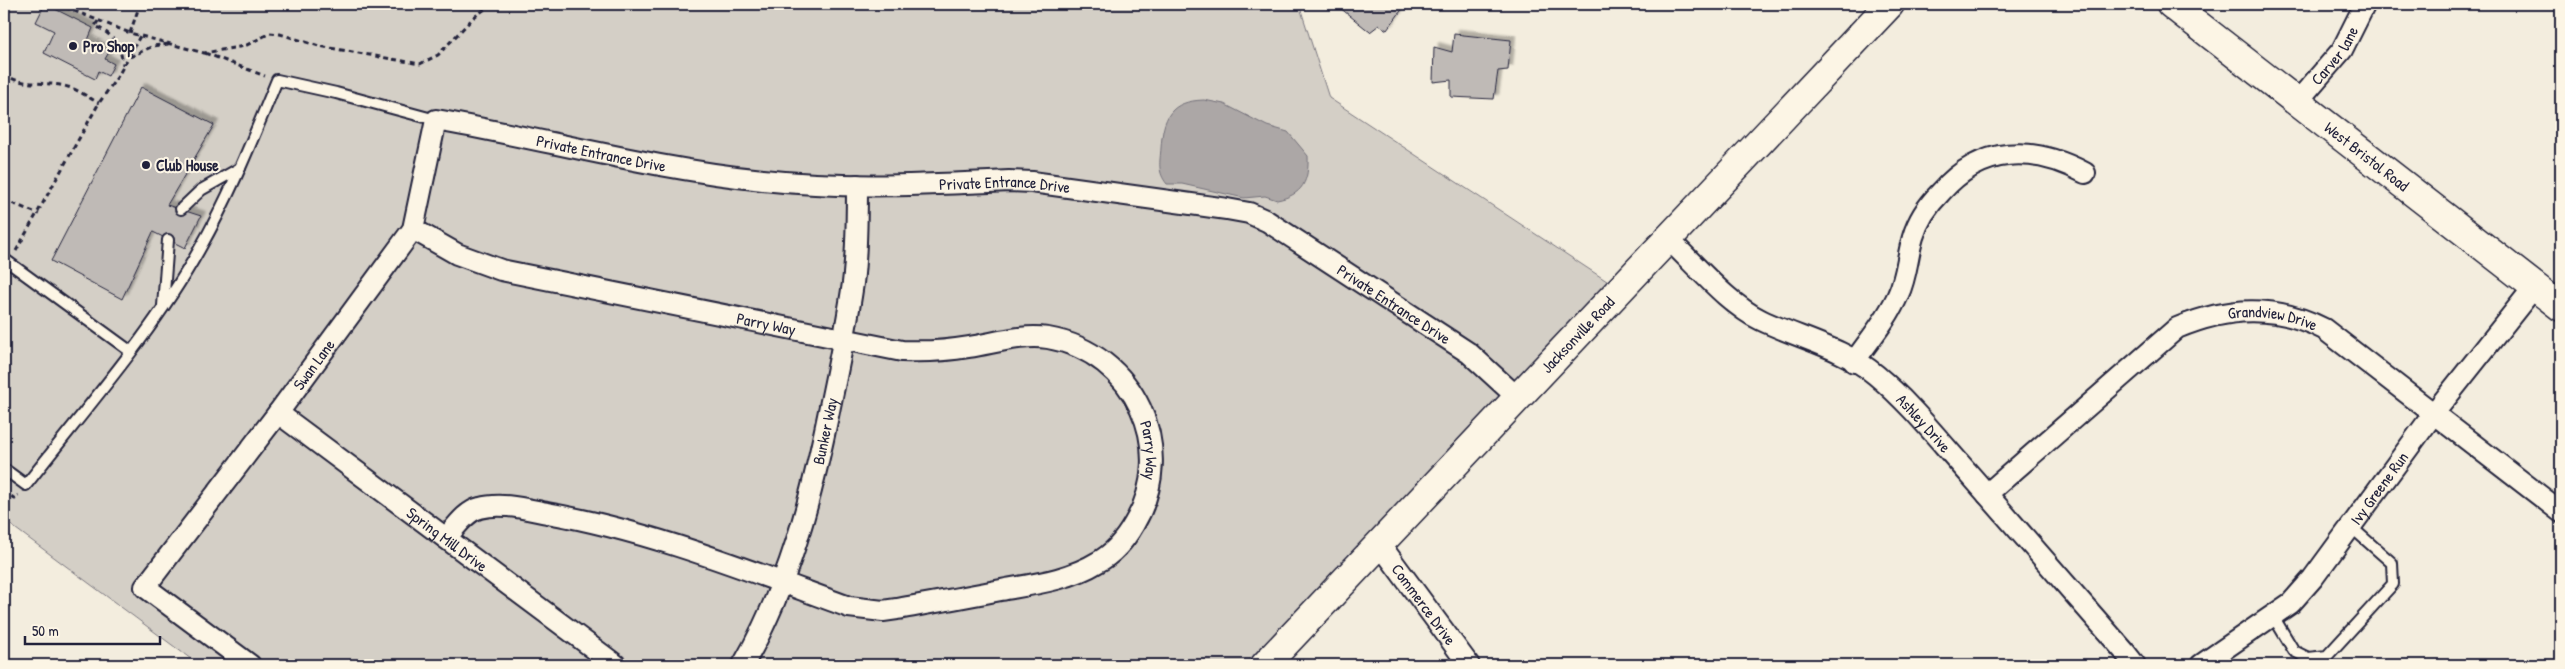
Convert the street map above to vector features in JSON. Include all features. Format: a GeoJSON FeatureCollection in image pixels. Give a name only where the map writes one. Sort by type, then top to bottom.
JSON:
{"type":"FeatureCollection","features":[{"type":"Feature","properties":{"kind":"main road","name":"Jacksonville Road"},"geometry":{"type":"LineString","coordinates":[[1265,665],[1890,4]]}},
{"type":"Feature","properties":{"kind":"main road","name":"West Bristol Road"},"geometry":{"type":"LineString","coordinates":[[2171,4],[2561,307]]}},
{"type":"Feature","properties":{"kind":"street","name":"Carver lane"},"geometry":{"type":"LineString","coordinates":[[2297,102],[2342,50],[2364,4]]}},
{"type":"Feature","properties":{"kind":"street","name":"Private Entrance Drive"},"geometry":{"type":"LineString","coordinates":[[436,120],[708,172],[764,180],[857,185],[1032,182],[1249,213],[1294,237],[1390,303],[1469,353],[1517,397]]}},
{"type":"Feature","properties":{"kind":"street","name":"Swan Lane"},"geometry":{"type":"LineString","coordinates":[[250,665],[145,587],[278,413],[413,230],[436,120]]}},
{"type":"Feature","properties":{"kind":"street"},"geometry":{"type":"LineString","coordinates":[[1854,362],[1890,312],[1906,278],[1913,237],[1920,220],[1934,199],[1952,178],[1968,167],[1988,159],[2012,154],[2029,154],[2050,159],[2085,173]]}},
{"type":"Feature","properties":{"kind":"street","name":"Bunker Way"},"geometry":{"type":"LineString","coordinates":[[743,665],[757,641],[782,583],[802,530],[814,484],[844,339],[855,261],[857,185]]}},
{"type":"Feature","properties":{"kind":"street","name":"Parry Way"},"geometry":{"type":"LineString","coordinates":[[413,230],[457,254],[501,270],[902,351],[931,353],[1018,338],[1047,338],[1076,346],[1104,362],[1121,378],[1135,397],[1144,415],[1153,464],[1152,485],[1144,508],[1117,547],[1099,562],[1067,577],[883,611],[849,607],[645,535],[575,518],[522,508],[494,505],[478,508],[467,515],[446,538]]}},
{"type":"Feature","properties":{"kind":"street","name":"Ashley Drive"},"geometry":{"type":"LineString","coordinates":[[1667,238],[1740,308],[1760,320],[1834,350],[1875,374],[1906,402],[2135,665]]}},
{"type":"Feature","properties":{"kind":"street","name":"Ivy Greene Run"},"geometry":{"type":"LineString","coordinates":[[2201,665],[2291,603],[2313,578],[2434,413],[2534,287]]}},
{"type":"Feature","properties":{"kind":"street","name":"Grandview Drive"},"geometry":{"type":"LineString","coordinates":[[1987,494],[2178,328],[2230,311],[2264,311],[2311,322],[2324,330],[2561,512]]}},
{"type":"Feature","properties":{"kind":"street","name":"Spring Mill Drive"},"geometry":{"type":"LineString","coordinates":[[278,413],[616,665]]}},
{"type":"Feature","properties":{"kind":"street","name":"Commerce Drive"},"geometry":{"type":"LineString","coordinates":[[1379,543],[1469,665]]}},
{"type":"Feature","properties":{"kind":"lane"},"geometry":{"type":"LineString","coordinates":[[4,469],[26,485],[163,306],[199,250],[240,168],[277,80],[336,93],[436,120]]}},
{"type":"Feature","properties":{"kind":"lane"},"geometry":{"type":"LineString","coordinates":[[181,209],[201,190],[240,168]]}},
{"type":"Feature","properties":{"kind":"lane"},"geometry":{"type":"LineString","coordinates":[[163,306],[168,240]]}},
{"type":"Feature","properties":{"kind":"lane"},"geometry":{"type":"LineString","coordinates":[[7,261],[130,351]]}},
{"type":"Feature","properties":{"kind":"lane"},"geometry":{"type":"LineString","coordinates":[[2273,616],[2294,650],[2308,658],[2327,656],[2393,584],[2392,564],[2350,526]]}},
{"type":"Feature","properties":{"kind":"path"},"geometry":{"type":"LineString","coordinates":[[57,4],[130,33],[204,53],[277,80]]}},
{"type":"Feature","properties":{"kind":"path"},"geometry":{"type":"LineString","coordinates":[[130,33],[140,4]]}},
{"type":"Feature","properties":{"kind":"path"},"geometry":{"type":"LineString","coordinates":[[204,53],[245,46],[270,33],[280,34],[319,46],[420,64],[438,55],[474,17],[492,4]]}},
{"type":"Feature","properties":{"kind":"path"},"geometry":{"type":"LineString","coordinates":[[98,21],[95,26],[112,35],[122,53],[124,66]]}},
{"type":"Feature","properties":{"kind":"path"},"geometry":{"type":"LineString","coordinates":[[7,261],[39,214],[99,103],[124,66],[140,36]]}},
{"type":"Feature","properties":{"kind":"path"},"geometry":{"type":"LineString","coordinates":[[128,58],[138,51],[152,46],[170,44]]}},
{"type":"Feature","properties":{"kind":"path"},"geometry":{"type":"LineString","coordinates":[[4,74],[12,79],[28,84],[58,84],[69,87],[99,103]]}},
{"type":"Feature","properties":{"kind":"path"},"geometry":{"type":"LineString","coordinates":[[4,200],[39,214]]}},
{"type":"Feature","properties":{"kind":"shaded area"},"geometry":{"type":"Polygon","coordinates":[[[4,4],[1299,4],[1329,98],[1619,289],[1264,665],[199,665],[4,520],[4,4]]]}},
{"type":"Feature","properties":{"kind":"shaded area"},"geometry":{"type":"Polygon","coordinates":[[[1204,100],[1224,104],[1267,126],[1288,132],[1308,156],[1307,173],[1303,186],[1293,195],[1277,200],[1265,196],[1244,198],[1182,184],[1167,184],[1160,171],[1160,162],[1162,137],[1167,119],[1176,107],[1192,101],[1204,100]]]}},
{"type":"Feature","properties":{"kind":"building","name":"Pro Shop"},"geometry":{"type":"Polygon","coordinates":[[[45,4],[93,28],[88,40],[109,52],[105,59],[114,64],[108,76],[98,71],[95,79],[44,53],[54,31],[36,22],[45,4]]]}},
{"type":"Feature","properties":{"kind":"building"},"geometry":{"type":"Polygon","coordinates":[[[1341,4],[1406,4],[1387,30],[1379,25],[1370,32],[1339,7],[1341,4]]]}},
{"type":"Feature","properties":{"kind":"building"},"geometry":{"type":"Polygon","coordinates":[[[1454,34],[1511,40],[1508,70],[1498,71],[1494,99],[1451,97],[1451,80],[1433,82],[1434,47],[1452,52],[1454,34]]]}},
{"type":"Feature","properties":{"kind":"building","name":"Club House"},"geometry":{"type":"Polygon","coordinates":[[[141,87],[214,125],[167,205],[201,216],[185,248],[153,232],[122,299],[51,261],[141,87]]]}},
{"type":"Feature","properties":{"kind":"place","name":"Pro Shop"},"geometry":{"type":"Point","coordinates":[73,46]}},
{"type":"Feature","properties":{"kind":"place","name":"Club House"},"geometry":{"type":"Point","coordinates":[146,165]}}]}
